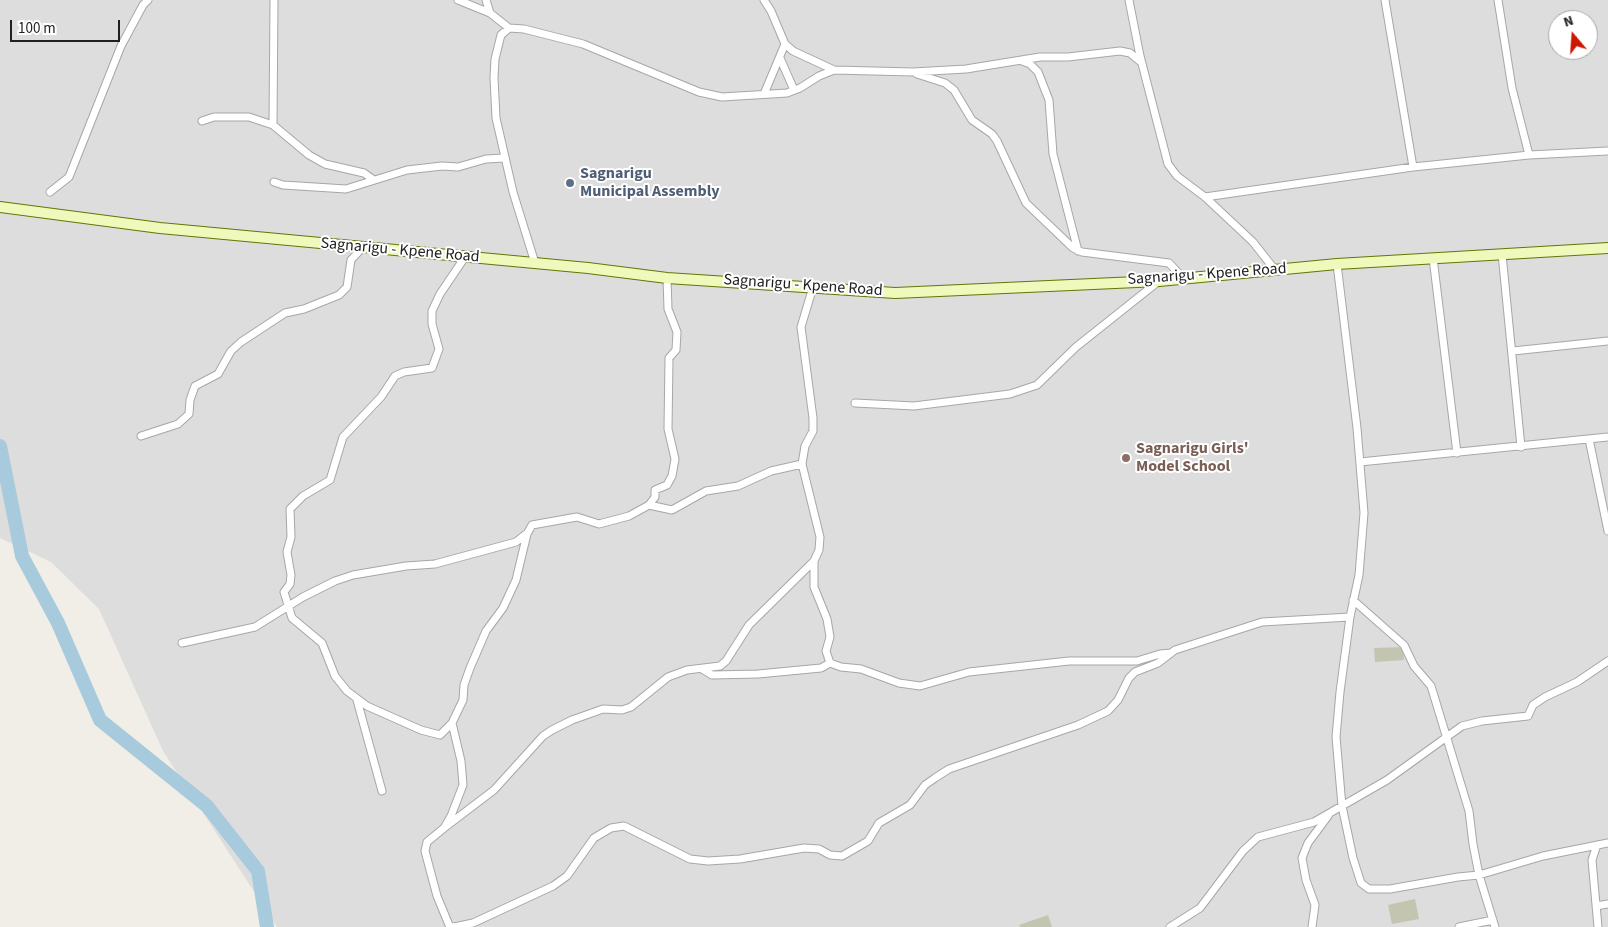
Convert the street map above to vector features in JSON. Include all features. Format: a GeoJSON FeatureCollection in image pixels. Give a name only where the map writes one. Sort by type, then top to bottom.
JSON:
{"type":"FeatureCollection","features":[{"type":"Feature","properties":{"kind":"street"},"geometry":{"type":"LineString","coordinates":[[50,192],[69,177],[121,46],[143,5],[148,0]]}},
{"type":"Feature","properties":{"kind":"street"},"geometry":{"type":"LineString","coordinates":[[273,125],[274,0]]}},
{"type":"Feature","properties":{"kind":"street"},"geometry":{"type":"LineString","coordinates":[[458,0],[490,13],[509,28],[524,28],[583,44],[699,92],[722,97],[794,90],[834,70],[912,72],[966,69],[1120,51],[1130,54],[1142,62]]}},
{"type":"Feature","properties":{"kind":"street"},"geometry":{"type":"LineString","coordinates":[[486,0],[490,13]]}},
{"type":"Feature","properties":{"kind":"street"},"geometry":{"type":"LineString","coordinates":[[764,0],[771,11],[785,44],[793,51],[834,70]]}},
{"type":"Feature","properties":{"kind":"street"},"geometry":{"type":"LineString","coordinates":[[1129,0],[1142,62],[1168,164],[1177,176],[1205,197],[1253,242],[1275,270]]}},
{"type":"Feature","properties":{"kind":"street"},"geometry":{"type":"LineString","coordinates":[[1384,0],[1413,167]]}},
{"type":"Feature","properties":{"kind":"street"},"geometry":{"type":"LineString","coordinates":[[1498,0],[1512,88],[1529,155]]}},
{"type":"Feature","properties":{"kind":"street"},"geometry":{"type":"LineString","coordinates":[[509,28],[501,35],[494,78],[496,118],[504,158],[535,264]]}},
{"type":"Feature","properties":{"kind":"street"},"geometry":{"type":"LineString","coordinates":[[764,94],[785,44]]}},
{"type":"Feature","properties":{"kind":"street"},"geometry":{"type":"LineString","coordinates":[[780,58],[794,90]]}},
{"type":"Feature","properties":{"kind":"street"},"geometry":{"type":"LineString","coordinates":[[1022,61],[1030,64],[1038,72],[1049,100],[1053,154],[1078,251]]}},
{"type":"Feature","properties":{"kind":"street"},"geometry":{"type":"LineString","coordinates":[[912,72],[945,83],[954,90],[972,120],[992,134],[997,141],[1026,203],[1078,251],[1169,263],[1182,277]]}},
{"type":"Feature","properties":{"kind":"street"},"geometry":{"type":"LineString","coordinates":[[202,121],[214,117],[249,117],[273,125],[309,155],[325,164],[364,173],[374,180]]}},
{"type":"Feature","properties":{"kind":"street"},"geometry":{"type":"LineString","coordinates":[[1205,197],[1413,167],[1529,155],[1608,150]]}},
{"type":"Feature","properties":{"kind":"street"},"geometry":{"type":"LineString","coordinates":[[274,182],[283,185],[346,189],[408,170],[442,166],[458,167],[486,159],[504,158]]}},
{"type":"Feature","properties":{"kind":"street","name":"Sagnarigu - Kpene Road"},"geometry":{"type":"LineString","coordinates":[[0,207],[160,228],[667,278],[895,293],[1159,281],[1182,277],[1337,264],[1608,248]]}},
{"type":"Feature","properties":{"kind":"street"},"geometry":{"type":"LineString","coordinates":[[141,436],[178,424],[189,414],[190,400],[195,386],[218,374],[231,351],[241,342],[285,313],[304,309],[339,294],[347,287],[351,260],[363,247]]}},
{"type":"Feature","properties":{"kind":"street"},"geometry":{"type":"LineString","coordinates":[[1502,254],[1521,446]]}},
{"type":"Feature","properties":{"kind":"street"},"geometry":{"type":"LineString","coordinates":[[465,257],[440,294],[432,311],[432,324],[439,349],[432,368],[404,372],[395,376],[381,397],[343,437],[330,480],[303,496],[290,509],[291,537],[287,552],[291,575],[290,584],[284,592],[288,607],[292,618],[322,643],[339,682],[358,700],[433,734],[440,735],[452,723],[463,700],[464,685],[486,631],[503,608],[516,580],[526,534]]}},
{"type":"Feature","properties":{"kind":"street"},"geometry":{"type":"LineString","coordinates":[[1433,258],[1457,453]]}},
{"type":"Feature","properties":{"kind":"street"},"geometry":{"type":"LineString","coordinates":[[1337,264],[1360,462],[1364,533],[1359,575],[1350,617],[1336,737],[1342,806],[1359,878],[1369,889],[1390,889],[1479,875],[1543,856],[1608,843]]}},
{"type":"Feature","properties":{"kind":"street"},"geometry":{"type":"LineString","coordinates":[[182,643],[255,627],[335,581],[353,575],[406,566],[435,564],[516,542],[526,534],[532,525],[541,522],[577,517],[599,524],[629,516],[649,505],[655,497],[655,490],[667,485],[672,476],[675,459],[668,429],[669,358],[676,350],[677,332],[668,309],[667,278]]}},
{"type":"Feature","properties":{"kind":"street"},"geometry":{"type":"LineString","coordinates":[[855,403],[914,406],[1010,394],[1037,385],[1076,347],[1159,281]]}},
{"type":"Feature","properties":{"kind":"street"},"geometry":{"type":"LineString","coordinates":[[813,287],[801,327],[813,418],[813,431],[805,446],[802,464],[820,537],[819,550],[814,561],[750,625],[726,661],[720,666],[687,670],[668,677],[631,707],[622,710],[603,709],[572,720],[552,730],[543,736],[494,790],[427,842],[425,851],[440,904],[449,924],[453,927],[490,916],[553,886],[567,876],[594,838],[611,828],[624,826],[690,859],[708,861],[733,860],[804,848],[819,849],[830,855],[842,856],[868,840],[879,823],[898,810],[910,805],[925,784],[949,769],[1078,724],[1108,711],[1118,700],[1129,678],[1135,672],[1158,662],[1171,653]]}},
{"type":"Feature","properties":{"kind":"street"},"geometry":{"type":"LineString","coordinates":[[1513,351],[1608,341]]}},
{"type":"Feature","properties":{"kind":"street"},"geometry":{"type":"LineString","coordinates":[[1360,462],[1608,437]]}},
{"type":"Feature","properties":{"kind":"street"},"geometry":{"type":"LineString","coordinates":[[1589,439],[1608,531]]}},
{"type":"Feature","properties":{"kind":"street"},"geometry":{"type":"LineString","coordinates":[[649,505],[672,510],[706,491],[738,486],[771,471],[802,464]]}},
{"type":"Feature","properties":{"kind":"street"},"geometry":{"type":"LineString","coordinates":[[814,561],[814,587],[828,619],[830,637],[826,652],[830,663]]}},
{"type":"Feature","properties":{"kind":"street"},"geometry":{"type":"LineString","coordinates":[[1353,600],[1404,645],[1414,666],[1431,686],[1448,736],[1470,811],[1473,844],[1479,875],[1494,924],[1459,927]]}},
{"type":"Feature","properties":{"kind":"street"},"geometry":{"type":"LineString","coordinates":[[702,669],[712,675],[758,674],[820,668],[830,663],[841,667],[861,668],[899,683],[920,686],[969,672],[1069,661],[1137,661],[1160,654],[1171,653],[1262,622],[1350,617]]}},
{"type":"Feature","properties":{"kind":"street"},"geometry":{"type":"LineString","coordinates":[[1170,927],[1200,908],[1243,851],[1258,837],[1314,822],[1387,780],[1468,723],[1528,716],[1534,706],[1544,697],[1577,682],[1608,661]]}},
{"type":"Feature","properties":{"kind":"street"},"geometry":{"type":"LineString","coordinates":[[358,700],[382,791]]}},
{"type":"Feature","properties":{"kind":"street"},"geometry":{"type":"LineString","coordinates":[[444,828],[463,785],[461,761],[452,723]]}},
{"type":"Feature","properties":{"kind":"street"},"geometry":{"type":"LineString","coordinates":[[1312,927],[1316,911],[1306,880],[1302,858],[1308,843],[1330,813]]}},
{"type":"Feature","properties":{"kind":"street"},"geometry":{"type":"LineString","coordinates":[[1598,845],[1592,860],[1598,927]]}},
{"type":"Feature","properties":{"kind":"street"},"geometry":{"type":"LineString","coordinates":[[1596,906],[1608,904]]}},
{"type":"Feature","properties":{"kind":"shaded area"},"geometry":{"type":"Polygon","coordinates":[[[0,0],[1608,0],[1608,927],[277,927],[163,751],[99,609],[51,562],[0,538],[0,0]]]}},
{"type":"Feature","properties":{"kind":"shaded area"},"geometry":{"type":"Polygon","coordinates":[[[1403,647],[1404,660],[1375,662],[1374,648],[1403,647]]]}},
{"type":"Feature","properties":{"kind":"shaded area"},"geometry":{"type":"Polygon","coordinates":[[[1415,899],[1419,919],[1392,924],[1388,905],[1415,899]]]}},
{"type":"Feature","properties":{"kind":"shaded area"},"geometry":{"type":"Polygon","coordinates":[[[1048,915],[1052,927],[1020,927],[1019,925],[1048,915]]]}},
{"type":"Feature","properties":{"kind":"waterway"},"geometry":{"type":"LineString","coordinates":[[0,446],[22,556],[58,623],[100,720],[207,806],[258,871],[267,927]]}},
{"type":"Feature","properties":{"kind":"place","name":"Sagnarigu Municipal Assembly"},"geometry":{"type":"Point","coordinates":[570,183]}},
{"type":"Feature","properties":{"kind":"place","name":"Sagnarigu Girls' Model School"},"geometry":{"type":"Point","coordinates":[1126,458]}}]}
